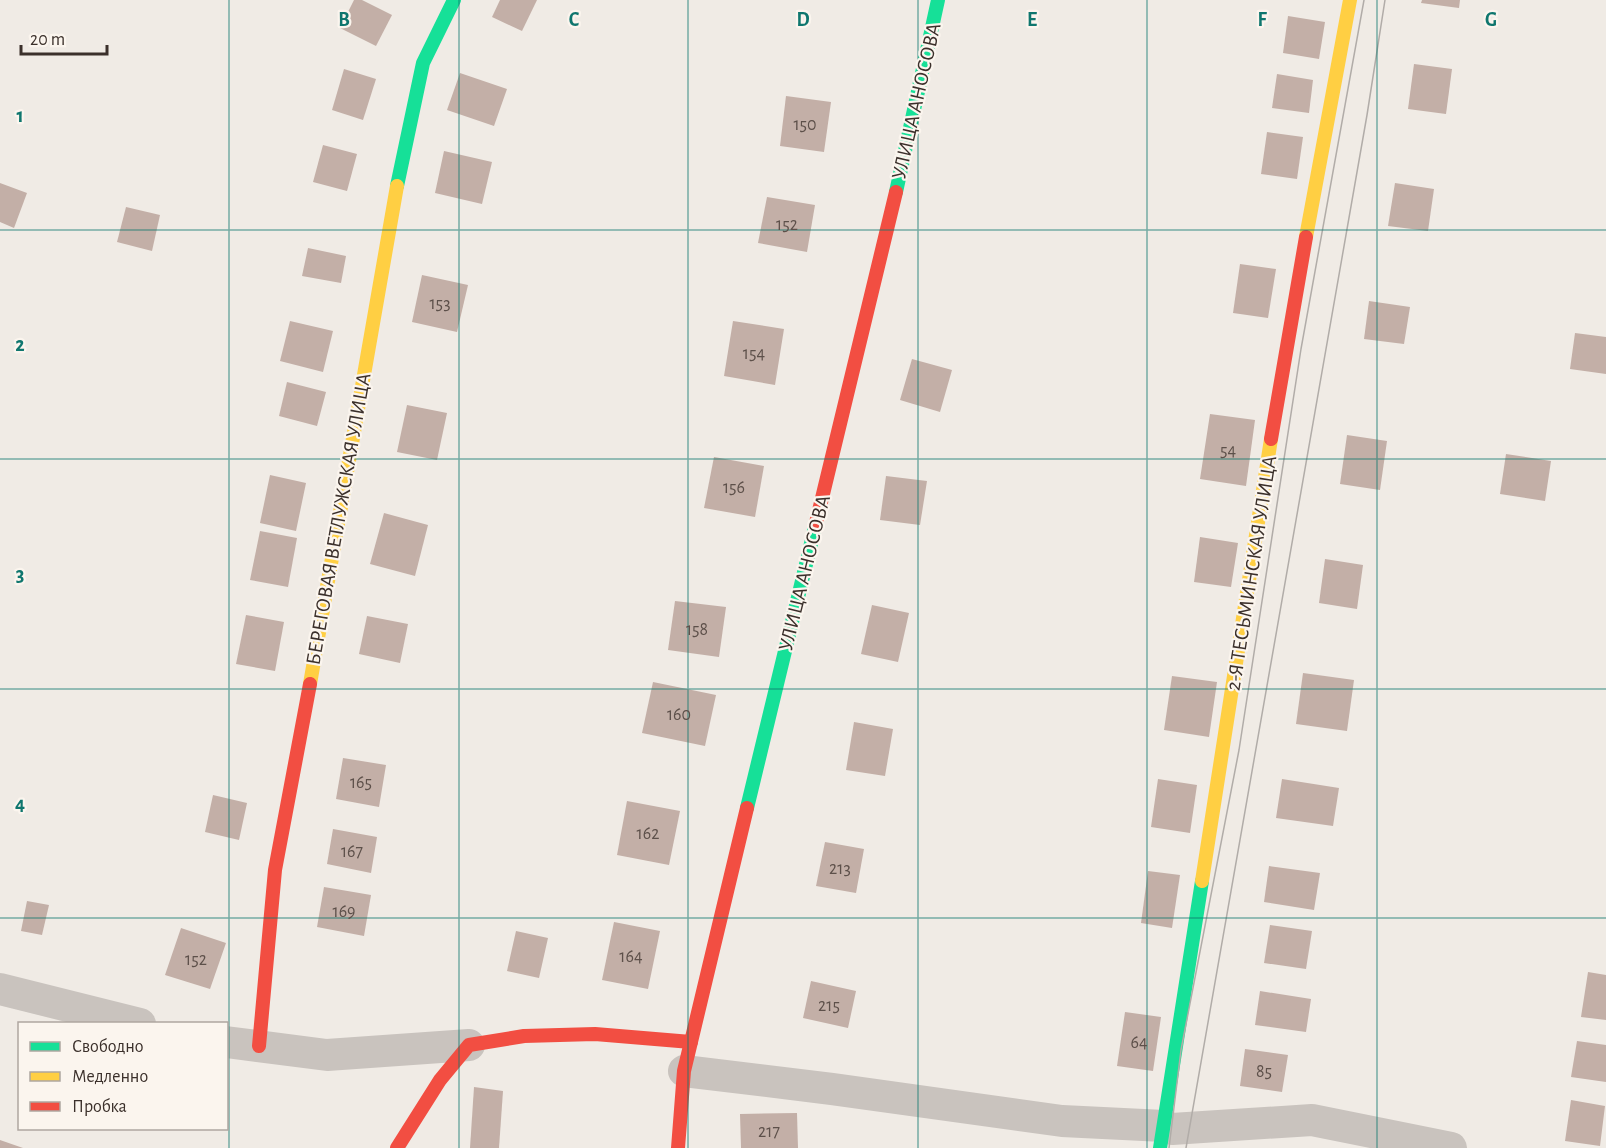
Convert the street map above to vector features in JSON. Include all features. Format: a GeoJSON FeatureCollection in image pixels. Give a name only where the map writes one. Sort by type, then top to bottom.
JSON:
{"type":"FeatureCollection","features":[{"type":"Feature","properties":{"kind":"street","name":"БЕРЕГОВАЯ ВЕТЛУЖСКАЯ УЛИЦА"},"geometry":{"type":"LineString","coordinates":[[259,1046],[275,870],[314,660],[389,222],[423,63],[454,0]]}},
{"type":"Feature","properties":{"kind":"street","name":"УЛИЦА АНОСОВА"},"geometry":{"type":"LineString","coordinates":[[678,1148],[688,1056],[896,191],[938,0]]}},
{"type":"Feature","properties":{"kind":"street","name":"2-Я ТЕСЬМИНСКАЯ УЛИЦА"},"geometry":{"type":"LineString","coordinates":[[1171,1134],[1285,352],[1350,0]]}},
{"type":"Feature","properties":{"kind":"street"},"geometry":{"type":"LineString","coordinates":[[0,989],[136,1022]]}},
{"type":"Feature","properties":{"kind":"street"},"geometry":{"type":"LineString","coordinates":[[228,1042],[327,1055],[469,1045],[524,1036],[595,1034],[832,1089],[1062,1121],[1171,1134],[1312,1120],[1451,1148]]}},
{"type":"Feature","properties":{"kind":"street"},"geometry":{"type":"LineString","coordinates":[[398,1148],[440,1080],[469,1045]]}},
{"type":"Feature","properties":{"kind":"building"},"geometry":{"type":"Polygon","coordinates":[[[354,0],[362,0],[392,15],[376,46],[340,28],[354,0]]]}},
{"type":"Feature","properties":{"kind":"building"},"geometry":{"type":"Polygon","coordinates":[[[500,0],[537,0],[522,31],[492,17],[500,0]]]}},
{"type":"Feature","properties":{"kind":"building"},"geometry":{"type":"Polygon","coordinates":[[[1422,0],[1460,0],[1459,8],[1421,3],[1422,0]]]}},
{"type":"Feature","properties":{"kind":"building"},"geometry":{"type":"Polygon","coordinates":[[[1288,16],[1325,22],[1319,59],[1283,53],[1288,16]]]}},
{"type":"Feature","properties":{"kind":"building"},"geometry":{"type":"Polygon","coordinates":[[[1414,64],[1452,69],[1446,114],[1408,109],[1414,64]]]}},
{"type":"Feature","properties":{"kind":"building"},"geometry":{"type":"Polygon","coordinates":[[[344,69],[376,79],[363,120],[332,110],[344,69]]]}},
{"type":"Feature","properties":{"kind":"building"},"geometry":{"type":"Polygon","coordinates":[[[460,73],[507,89],[494,126],[447,110],[460,73]]]}},
{"type":"Feature","properties":{"kind":"building"},"geometry":{"type":"Polygon","coordinates":[[[1277,74],[1313,80],[1309,113],[1272,108],[1277,74]]]}},
{"type":"Feature","properties":{"kind":"building"},"geometry":{"type":"Polygon","coordinates":[[[786,96],[831,102],[824,152],[780,146],[786,96]]]}},
{"type":"Feature","properties":{"kind":"building"},"geometry":{"type":"Polygon","coordinates":[[[1267,132],[1303,137],[1297,179],[1261,174],[1267,132]]]}},
{"type":"Feature","properties":{"kind":"building"},"geometry":{"type":"Polygon","coordinates":[[[323,145],[357,154],[347,191],[313,182],[323,145]]]}},
{"type":"Feature","properties":{"kind":"building"},"geometry":{"type":"Polygon","coordinates":[[[444,151],[492,162],[482,204],[435,193],[444,151]]]}},
{"type":"Feature","properties":{"kind":"building"},"geometry":{"type":"Polygon","coordinates":[[[0,183],[27,193],[14,228],[0,222],[0,183]]]}},
{"type":"Feature","properties":{"kind":"building"},"geometry":{"type":"Polygon","coordinates":[[[1395,183],[1434,189],[1428,231],[1388,226],[1395,183]]]}},
{"type":"Feature","properties":{"kind":"building"},"geometry":{"type":"Polygon","coordinates":[[[767,197],[815,205],[807,252],[758,243],[767,197]]]}},
{"type":"Feature","properties":{"kind":"building"},"geometry":{"type":"Polygon","coordinates":[[[126,207],[160,215],[152,251],[117,242],[126,207]]]}},
{"type":"Feature","properties":{"kind":"building"},"geometry":{"type":"Polygon","coordinates":[[[308,248],[346,256],[341,283],[302,276],[308,248]]]}},
{"type":"Feature","properties":{"kind":"building"},"geometry":{"type":"Polygon","coordinates":[[[1240,264],[1276,269],[1268,318],[1233,313],[1240,264]]]}},
{"type":"Feature","properties":{"kind":"building"},"geometry":{"type":"Polygon","coordinates":[[[422,275],[468,285],[457,332],[412,322],[422,275]]]}},
{"type":"Feature","properties":{"kind":"building"},"geometry":{"type":"Polygon","coordinates":[[[1369,301],[1410,307],[1404,344],[1364,339],[1369,301]]]}},
{"type":"Feature","properties":{"kind":"building"},"geometry":{"type":"Polygon","coordinates":[[[290,321],[333,331],[323,372],[280,361],[290,321]]]}},
{"type":"Feature","properties":{"kind":"building"},"geometry":{"type":"Polygon","coordinates":[[[733,321],[784,329],[775,385],[724,376],[733,321]]]}},
{"type":"Feature","properties":{"kind":"building"},"geometry":{"type":"Polygon","coordinates":[[[1575,333],[1606,337],[1606,374],[1570,369],[1575,333]]]}},
{"type":"Feature","properties":{"kind":"building"},"geometry":{"type":"Polygon","coordinates":[[[912,359],[952,370],[940,412],[900,400],[912,359]]]}},
{"type":"Feature","properties":{"kind":"building"},"geometry":{"type":"Polygon","coordinates":[[[287,382],[326,392],[317,426],[279,416],[287,382]]]}},
{"type":"Feature","properties":{"kind":"building"},"geometry":{"type":"Polygon","coordinates":[[[407,405],[447,413],[437,460],[397,452],[407,405]]]}},
{"type":"Feature","properties":{"kind":"building"},"geometry":{"type":"Polygon","coordinates":[[[1210,414],[1255,420],[1246,486],[1200,479],[1210,414]]]}},
{"type":"Feature","properties":{"kind":"building"},"geometry":{"type":"Polygon","coordinates":[[[1347,435],[1387,441],[1380,490],[1340,484],[1347,435]]]}},
{"type":"Feature","properties":{"kind":"building"},"geometry":{"type":"Polygon","coordinates":[[[1506,454],[1551,461],[1545,501],[1500,494],[1506,454]]]}},
{"type":"Feature","properties":{"kind":"building"},"geometry":{"type":"Polygon","coordinates":[[[714,457],[764,466],[755,517],[704,508],[714,457]]]}},
{"type":"Feature","properties":{"kind":"building"},"geometry":{"type":"Polygon","coordinates":[[[270,475],[306,483],[296,531],[260,523],[270,475]]]}},
{"type":"Feature","properties":{"kind":"building"},"geometry":{"type":"Polygon","coordinates":[[[886,476],[927,481],[920,525],[880,520],[886,476]]]}},
{"type":"Feature","properties":{"kind":"building"},"geometry":{"type":"Polygon","coordinates":[[[384,513],[428,525],[415,576],[370,564],[384,513]]]}},
{"type":"Feature","properties":{"kind":"building"},"geometry":{"type":"Polygon","coordinates":[[[260,531],[297,538],[288,587],[250,580],[260,531]]]}},
{"type":"Feature","properties":{"kind":"building"},"geometry":{"type":"Polygon","coordinates":[[[1200,537],[1238,543],[1231,587],[1194,582],[1200,537]]]}},
{"type":"Feature","properties":{"kind":"building"},"geometry":{"type":"Polygon","coordinates":[[[1325,559],[1363,565],[1357,609],[1319,603],[1325,559]]]}},
{"type":"Feature","properties":{"kind":"building"},"geometry":{"type":"Polygon","coordinates":[[[675,601],[726,607],[719,657],[668,650],[675,601]]]}},
{"type":"Feature","properties":{"kind":"building"},"geometry":{"type":"Polygon","coordinates":[[[872,605],[909,613],[898,662],[861,654],[872,605]]]}},
{"type":"Feature","properties":{"kind":"building"},"geometry":{"type":"Polygon","coordinates":[[[246,615],[284,622],[275,671],[236,664],[246,615]]]}},
{"type":"Feature","properties":{"kind":"building"},"geometry":{"type":"Polygon","coordinates":[[[367,616],[408,624],[400,663],[359,654],[367,616]]]}},
{"type":"Feature","properties":{"kind":"building"},"geometry":{"type":"Polygon","coordinates":[[[1303,673],[1354,680],[1347,731],[1296,724],[1303,673]]]}},
{"type":"Feature","properties":{"kind":"building"},"geometry":{"type":"Polygon","coordinates":[[[1172,676],[1217,682],[1209,737],[1164,730],[1172,676]]]}},
{"type":"Feature","properties":{"kind":"building"},"geometry":{"type":"Polygon","coordinates":[[[653,682],[716,695],[705,746],[642,733],[653,682]]]}},
{"type":"Feature","properties":{"kind":"building"},"geometry":{"type":"Polygon","coordinates":[[[854,722],[893,729],[885,776],[846,770],[854,722]]]}},
{"type":"Feature","properties":{"kind":"building"},"geometry":{"type":"Polygon","coordinates":[[[343,758],[386,765],[379,807],[336,799],[343,758]]]}},
{"type":"Feature","properties":{"kind":"building"},"geometry":{"type":"Polygon","coordinates":[[[1158,779],[1197,785],[1190,833],[1151,827],[1158,779]]]}},
{"type":"Feature","properties":{"kind":"building"},"geometry":{"type":"Polygon","coordinates":[[[1282,779],[1339,788],[1333,826],[1276,818],[1282,779]]]}},
{"type":"Feature","properties":{"kind":"building"},"geometry":{"type":"Polygon","coordinates":[[[213,795],[247,803],[239,840],[205,832],[213,795]]]}},
{"type":"Feature","properties":{"kind":"building"},"geometry":{"type":"Polygon","coordinates":[[[627,801],[680,811],[669,865],[617,855],[627,801]]]}},
{"type":"Feature","properties":{"kind":"building"},"geometry":{"type":"Polygon","coordinates":[[[333,829],[377,837],[371,873],[327,864],[333,829]]]}},
{"type":"Feature","properties":{"kind":"building"},"geometry":{"type":"Polygon","coordinates":[[[825,842],[864,849],[856,893],[816,886],[825,842]]]}},
{"type":"Feature","properties":{"kind":"building"},"geometry":{"type":"Polygon","coordinates":[[[1269,866],[1320,873],[1314,910],[1264,902],[1269,866]]]}},
{"type":"Feature","properties":{"kind":"building"},"geometry":{"type":"Polygon","coordinates":[[[1148,871],[1180,875],[1172,928],[1141,923],[1148,871]]]}},
{"type":"Feature","properties":{"kind":"building"},"geometry":{"type":"Polygon","coordinates":[[[324,887],[371,895],[364,936],[317,927],[324,887]]]}},
{"type":"Feature","properties":{"kind":"building"},"geometry":{"type":"Polygon","coordinates":[[[27,901],[49,905],[42,935],[21,931],[27,901]]]}},
{"type":"Feature","properties":{"kind":"building"},"geometry":{"type":"Polygon","coordinates":[[[614,922],[660,931],[648,989],[602,980],[614,922]]]}},
{"type":"Feature","properties":{"kind":"building"},"geometry":{"type":"Polygon","coordinates":[[[1270,925],[1312,931],[1306,969],[1264,963],[1270,925]]]}},
{"type":"Feature","properties":{"kind":"building"},"geometry":{"type":"Polygon","coordinates":[[[181,928],[226,943],[210,989],[165,975],[181,928]]]}},
{"type":"Feature","properties":{"kind":"building"},"geometry":{"type":"Polygon","coordinates":[[[516,931],[548,938],[539,978],[507,971],[516,931]]]}},
{"type":"Feature","properties":{"kind":"building"},"geometry":{"type":"Polygon","coordinates":[[[1588,972],[1606,975],[1606,1020],[1581,1017],[1588,972]]]}},
{"type":"Feature","properties":{"kind":"building"},"geometry":{"type":"Polygon","coordinates":[[[811,981],[856,991],[848,1028],[803,1018],[811,981]]]}},
{"type":"Feature","properties":{"kind":"building"},"geometry":{"type":"Polygon","coordinates":[[[1260,991],[1311,999],[1306,1032],[1255,1025],[1260,991]]]}},
{"type":"Feature","properties":{"kind":"building"},"geometry":{"type":"Polygon","coordinates":[[[1125,1012],[1161,1017],[1153,1071],[1117,1066],[1125,1012]]]}},
{"type":"Feature","properties":{"kind":"building"},"geometry":{"type":"Polygon","coordinates":[[[1577,1041],[1606,1045],[1606,1082],[1571,1077],[1577,1041]]]}},
{"type":"Feature","properties":{"kind":"building"},"geometry":{"type":"Polygon","coordinates":[[[1245,1049],[1288,1055],[1282,1092],[1240,1086],[1245,1049]]]}},
{"type":"Feature","properties":{"kind":"building"},"geometry":{"type":"Polygon","coordinates":[[[474,1087],[503,1091],[499,1148],[470,1148],[474,1087]]]}},
{"type":"Feature","properties":{"kind":"building"},"geometry":{"type":"Polygon","coordinates":[[[1571,1100],[1605,1106],[1600,1146],[1565,1141],[1571,1100]]]}},
{"type":"Feature","properties":{"kind":"building"},"geometry":{"type":"Polygon","coordinates":[[[797,1113],[798,1148],[741,1148],[740,1114],[797,1113]]]}},
{"type":"Feature","properties":{"kind":"building"},"geometry":{"type":"Polygon","coordinates":[[[0,1140],[23,1148],[0,1148],[0,1140]]]}},
{"type":"Feature","properties":{"kind":"tram line"},"geometry":{"type":"LineString","coordinates":[[1169,1148],[1181,1050],[1239,750],[1301,349],[1364,0]]}},
{"type":"Feature","properties":{"kind":"tram line"},"geometry":{"type":"LineString","coordinates":[[1186,1148],[1367,115],[1385,0]]}},
{"type":"Feature","properties":{"kind":"traffic: fast"},"geometry":{"type":"LineString","coordinates":[[397,186],[423,63],[454,0]]}},
{"type":"Feature","properties":{"kind":"traffic: fast"},"geometry":{"type":"LineString","coordinates":[[896,192],[938,0]]}},
{"type":"Feature","properties":{"kind":"traffic: fast"},"geometry":{"type":"LineString","coordinates":[[747,808],[816,523]]}},
{"type":"Feature","properties":{"kind":"traffic: fast"},"geometry":{"type":"LineString","coordinates":[[1160,1148],[1202,881]]}},
{"type":"Feature","properties":{"kind":"traffic: slow"},"geometry":{"type":"LineString","coordinates":[[1306,237],[1350,0]]}},
{"type":"Feature","properties":{"kind":"traffic: slow"},"geometry":{"type":"LineString","coordinates":[[310,684],[397,186]]}},
{"type":"Feature","properties":{"kind":"traffic: slow"},"geometry":{"type":"LineString","coordinates":[[1202,881],[1271,439]]}},
{"type":"Feature","properties":{"kind":"traffic: jam"},"geometry":{"type":"LineString","coordinates":[[816,523],[896,192]]}},
{"type":"Feature","properties":{"kind":"traffic: jam"},"geometry":{"type":"LineString","coordinates":[[1271,439],[1306,237]]}},
{"type":"Feature","properties":{"kind":"traffic: jam"},"geometry":{"type":"LineString","coordinates":[[259,1046],[275,870],[310,684]]}},
{"type":"Feature","properties":{"kind":"traffic: jam"},"geometry":{"type":"LineString","coordinates":[[678,1148],[684,1071],[747,808]]}},
{"type":"Feature","properties":{"kind":"traffic: jam"},"geometry":{"type":"LineString","coordinates":[[397,1148],[440,1080],[469,1045],[524,1036],[595,1034],[691,1042]]}}]}
